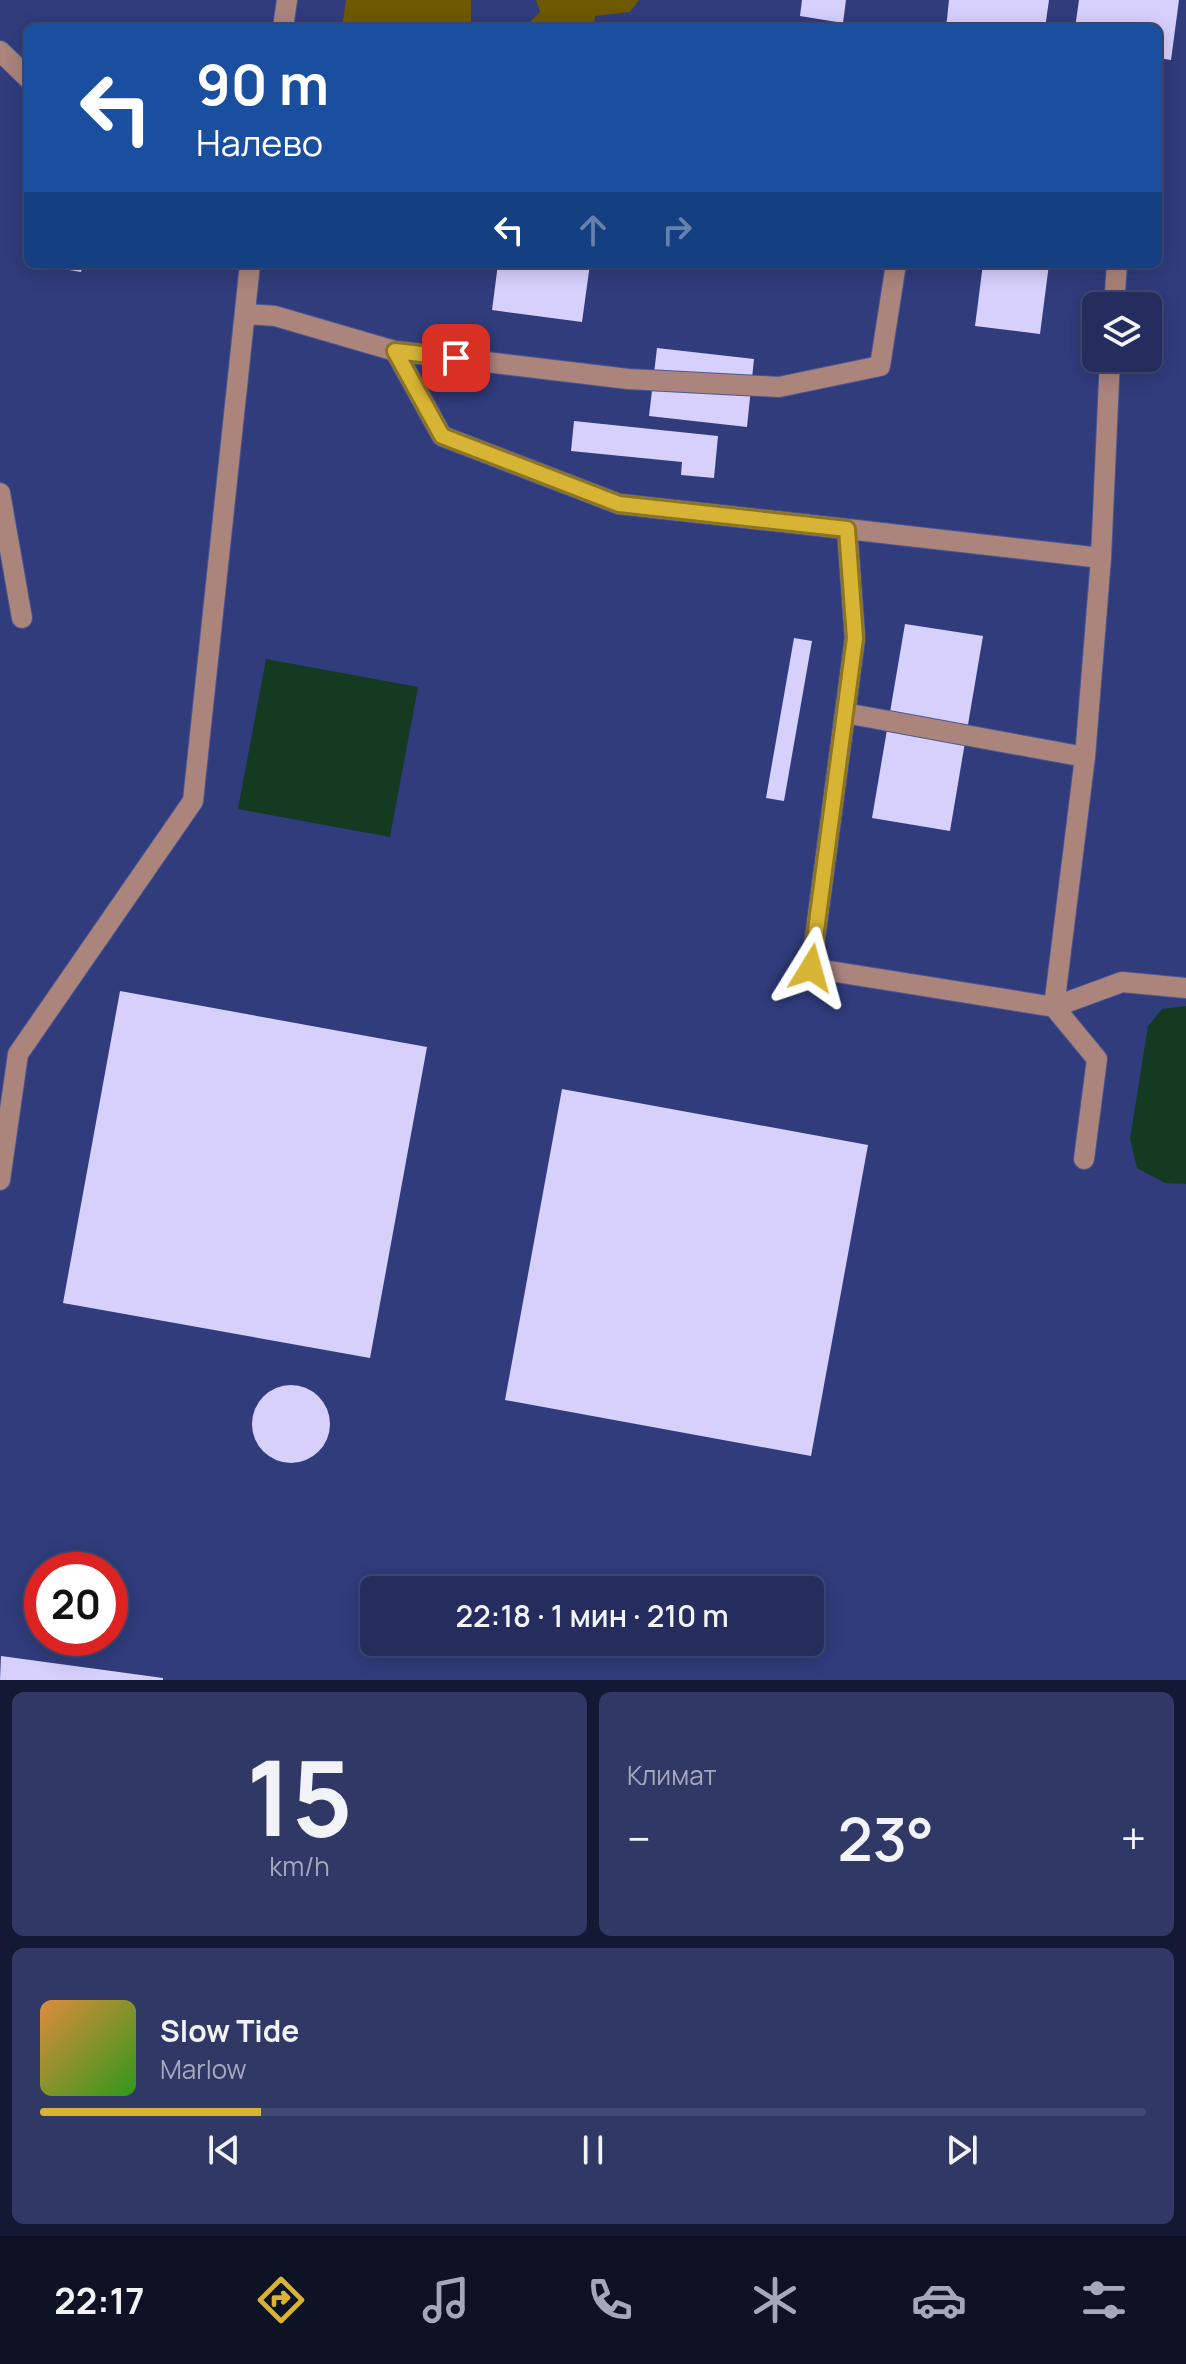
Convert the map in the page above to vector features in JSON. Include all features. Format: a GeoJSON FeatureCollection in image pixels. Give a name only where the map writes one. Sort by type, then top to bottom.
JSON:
{"type":"FeatureCollection","features":[{"type":"Feature","properties":{"kind":"lane"},"geometry":{"type":"LineString","coordinates":[[284,24],[287,0]]}},
{"type":"Feature","properties":{"kind":"lane"},"geometry":{"type":"LineString","coordinates":[[0,51],[24,74]]}},
{"type":"Feature","properties":{"kind":"lane"},"geometry":{"type":"LineString","coordinates":[[0,1180],[18,1054],[193,801],[250,268]]}},
{"type":"Feature","properties":{"kind":"lane"},"geometry":{"type":"LineString","coordinates":[[245,314],[275,316],[395,351],[628,379],[779,387],[880,366],[895,268]]}},
{"type":"Feature","properties":{"kind":"lane"},"geometry":{"type":"LineString","coordinates":[[1115,292],[1117,268]]}},
{"type":"Feature","properties":{"kind":"lane"},"geometry":{"type":"LineString","coordinates":[[395,351],[442,436],[619,504],[1101,558]]}},
{"type":"Feature","properties":{"kind":"lane"},"geometry":{"type":"LineString","coordinates":[[1084,1159],[1097,1059],[1054,1007],[1085,757],[1101,558],[1109,372]]}},
{"type":"Feature","properties":{"kind":"lane"},"geometry":{"type":"LineString","coordinates":[[0,493],[22,618]]}},
{"type":"Feature","properties":{"kind":"lane"},"geometry":{"type":"LineString","coordinates":[[847,529],[855,638],[811,968],[1054,1007],[1122,982],[1186,988]]}},
{"type":"Feature","properties":{"kind":"lane"},"geometry":{"type":"LineString","coordinates":[[845,713],[1085,757]]}},
{"type":"Feature","properties":{"kind":"shaded area"},"geometry":{"type":"Polygon","coordinates":[[[346,0],[471,0],[471,24],[343,24],[346,0]]]}},
{"type":"Feature","properties":{"kind":"shaded area"},"geometry":{"type":"Polygon","coordinates":[[[536,0],[639,0],[630,12],[595,16],[594,24],[528,24],[540,12],[536,0]]]}},
{"type":"Feature","properties":{"kind":"shaded area"},"geometry":{"type":"Polygon","coordinates":[[[266,659],[418,687],[390,837],[238,809],[266,659]]]}},
{"type":"Feature","properties":{"kind":"shaded area"},"geometry":{"type":"Polygon","coordinates":[[[1186,1006],[1186,1184],[1165,1183],[1137,1168],[1130,1139],[1148,1026],[1162,1009],[1186,1006]]]}},
{"type":"Feature","properties":{"kind":"building"},"geometry":{"type":"Polygon","coordinates":[[[802,0],[846,0],[843,23],[800,16],[802,0]]]}},
{"type":"Feature","properties":{"kind":"building"},"geometry":{"type":"Polygon","coordinates":[[[949,0],[1049,0],[1046,24],[946,24],[949,0]]]}},
{"type":"Feature","properties":{"kind":"building"},"geometry":{"type":"Polygon","coordinates":[[[1079,0],[1179,0],[1171,60],[1162,59],[1162,24],[1076,24],[1079,0]]]}},
{"type":"Feature","properties":{"kind":"building"},"geometry":{"type":"Polygon","coordinates":[[[57,268],[82,268],[81,272],[57,268]]]}},
{"type":"Feature","properties":{"kind":"building"},"geometry":{"type":"Polygon","coordinates":[[[497,268],[589,268],[582,322],[492,310],[497,268]]]}},
{"type":"Feature","properties":{"kind":"building"},"geometry":{"type":"Polygon","coordinates":[[[982,268],[1048,268],[1040,334],[975,326],[982,268]]]}},
{"type":"Feature","properties":{"kind":"building"},"geometry":{"type":"Polygon","coordinates":[[[657,348],[754,359],[747,427],[649,416],[657,348]]]}},
{"type":"Feature","properties":{"kind":"building"},"geometry":{"type":"Polygon","coordinates":[[[574,421],[718,436],[714,478],[681,475],[682,462],[571,451],[574,421]]]}},
{"type":"Feature","properties":{"kind":"building"},"geometry":{"type":"Polygon","coordinates":[[[905,624],[983,636],[950,831],[872,818],[905,624]]]}},
{"type":"Feature","properties":{"kind":"building"},"geometry":{"type":"Polygon","coordinates":[[[794,638],[812,641],[784,801],[766,798],[794,638]]]}},
{"type":"Feature","properties":{"kind":"building"},"geometry":{"type":"Polygon","coordinates":[[[120,991],[427,1047],[370,1358],[63,1303],[120,991]]]}},
{"type":"Feature","properties":{"kind":"building"},"geometry":{"type":"Polygon","coordinates":[[[562,1089],[868,1145],[811,1456],[505,1400],[562,1089]]]}},
{"type":"Feature","properties":{"kind":"building"},"geometry":{"type":"Polygon","coordinates":[[[291,1385],[306,1388],[323,1402],[330,1424],[327,1439],[313,1456],[291,1463],[276,1460],[259,1446],[252,1424],[255,1409],[269,1392],[291,1385]]]}},
{"type":"Feature","properties":{"kind":"building"},"geometry":{"type":"Polygon","coordinates":[[[1,1656],[163,1678],[163,1680],[0,1680],[1,1656]]]}},
{"type":"Feature","properties":{"kind":"route"},"geometry":{"type":"LineString","coordinates":[[456,358],[395,351],[442,436],[619,504],[847,529],[855,638],[811,968]]}}]}
